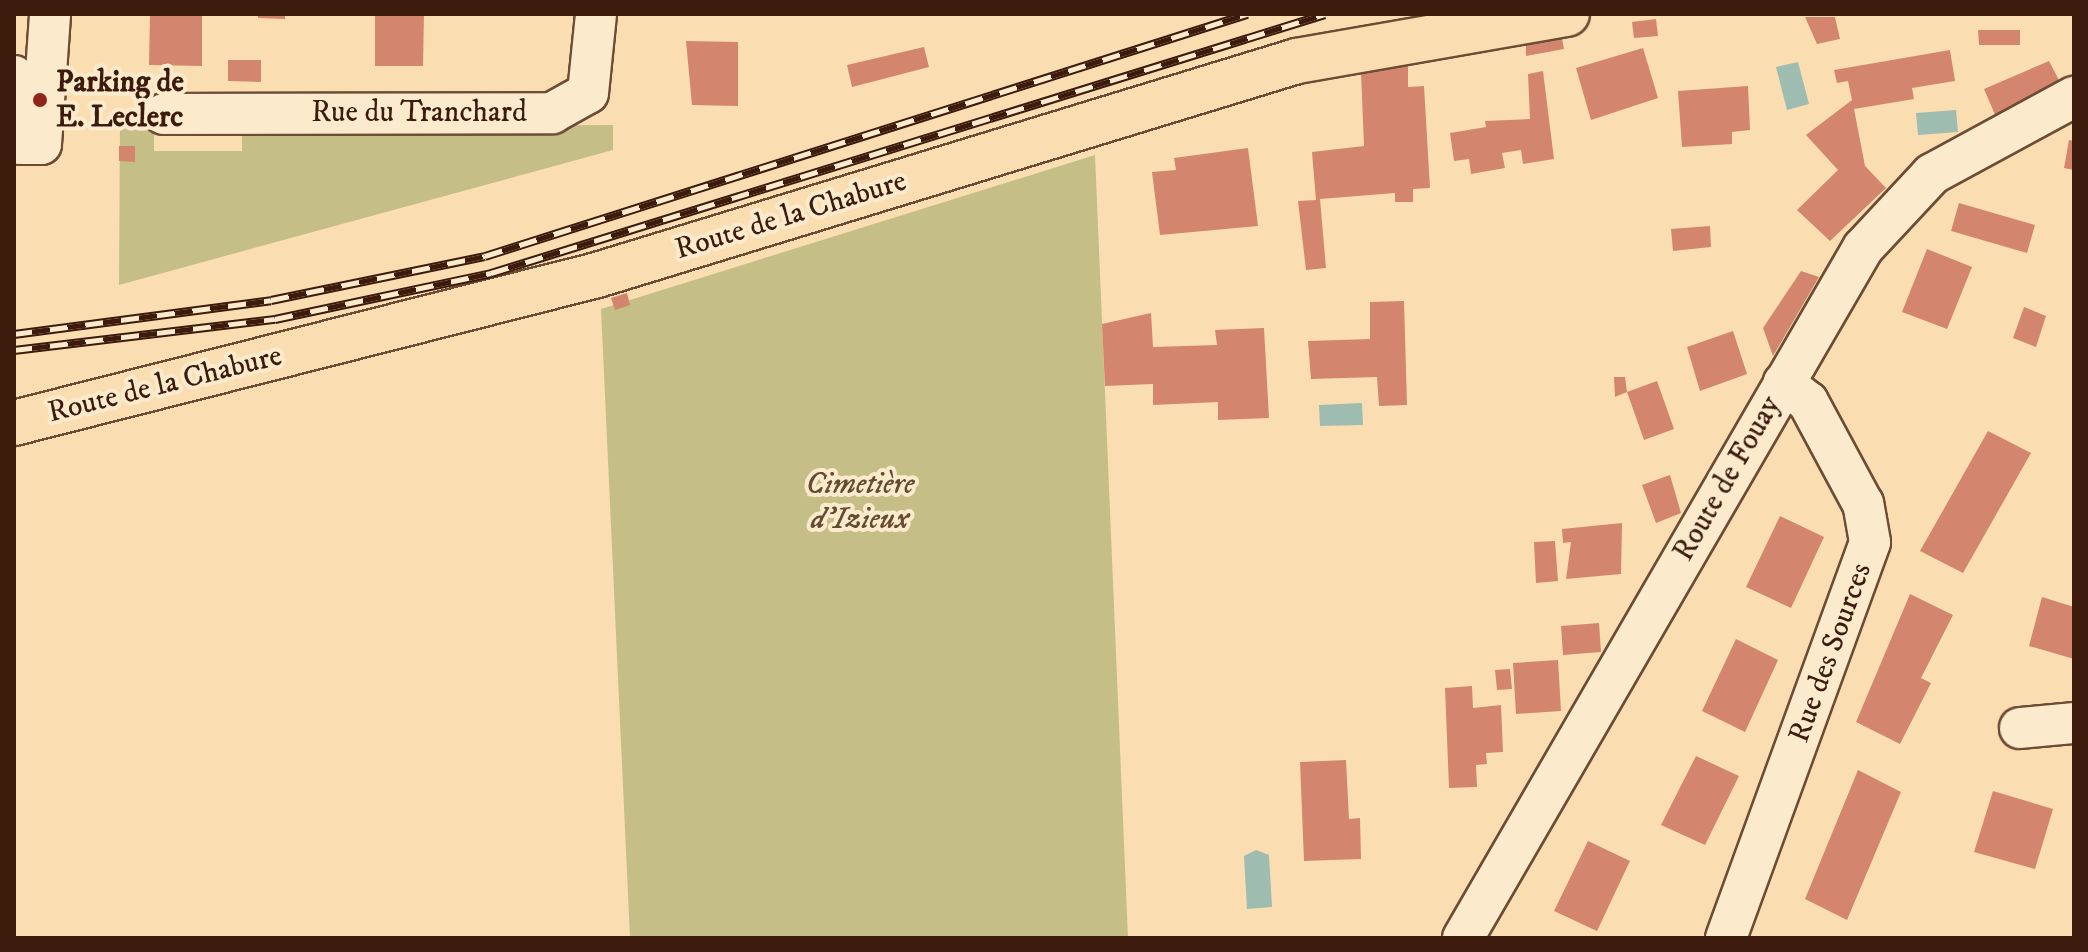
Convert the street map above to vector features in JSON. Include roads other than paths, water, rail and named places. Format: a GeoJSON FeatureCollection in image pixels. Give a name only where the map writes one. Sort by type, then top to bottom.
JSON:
{"type":"FeatureCollection","features":[{"type":"Feature","properties":{"kind":"main road","name":"Route de la Chabure"},"geometry":{"type":"LineString","coordinates":[[14,423],[597,275],[1297,61],[1567,14]]}},
{"type":"Feature","properties":{"kind":"street"},"geometry":{"type":"LineString","coordinates":[[14,76],[18,144],[41,144],[50,14]]}},
{"type":"Feature","properties":{"kind":"street","name":"Rue du Tranchard"},"geometry":{"type":"LineString","coordinates":[[164,114],[552,113],[588,93],[596,14]]}},
{"type":"Feature","properties":{"kind":"street","name":"Route de Fouay"},"geometry":{"type":"LineString","coordinates":[[1463,938],[1863,248],[1896,207],[1932,174],[2074,97]]}},
{"type":"Feature","properties":{"kind":"street","name":"Rue des Sources"},"geometry":{"type":"LineString","coordinates":[[1726,938],[1870,542],[1863,504],[1815,415],[1784,383]]}},
{"type":"Feature","properties":{"kind":"street"},"geometry":{"type":"LineString","coordinates":[[2020,728],[2074,723]]}},
{"type":"Feature","properties":{"kind":"railway"},"geometry":{"type":"LineString","coordinates":[[14,334],[271,300],[485,256],[1247,14]]}},
{"type":"Feature","properties":{"kind":"railway"},"geometry":{"type":"LineString","coordinates":[[14,350],[275,319],[491,273],[1325,14]]}},
{"type":"Feature","properties":{"kind":"place","name":"Parking de E. Leclerc"},"geometry":{"type":"Point","coordinates":[40,100]}},
{"type":"Feature","properties":{"kind":"park label","name":"Cimetière d'Izieux"},"geometry":{"type":"Point","coordinates":[860,502]}}]}
